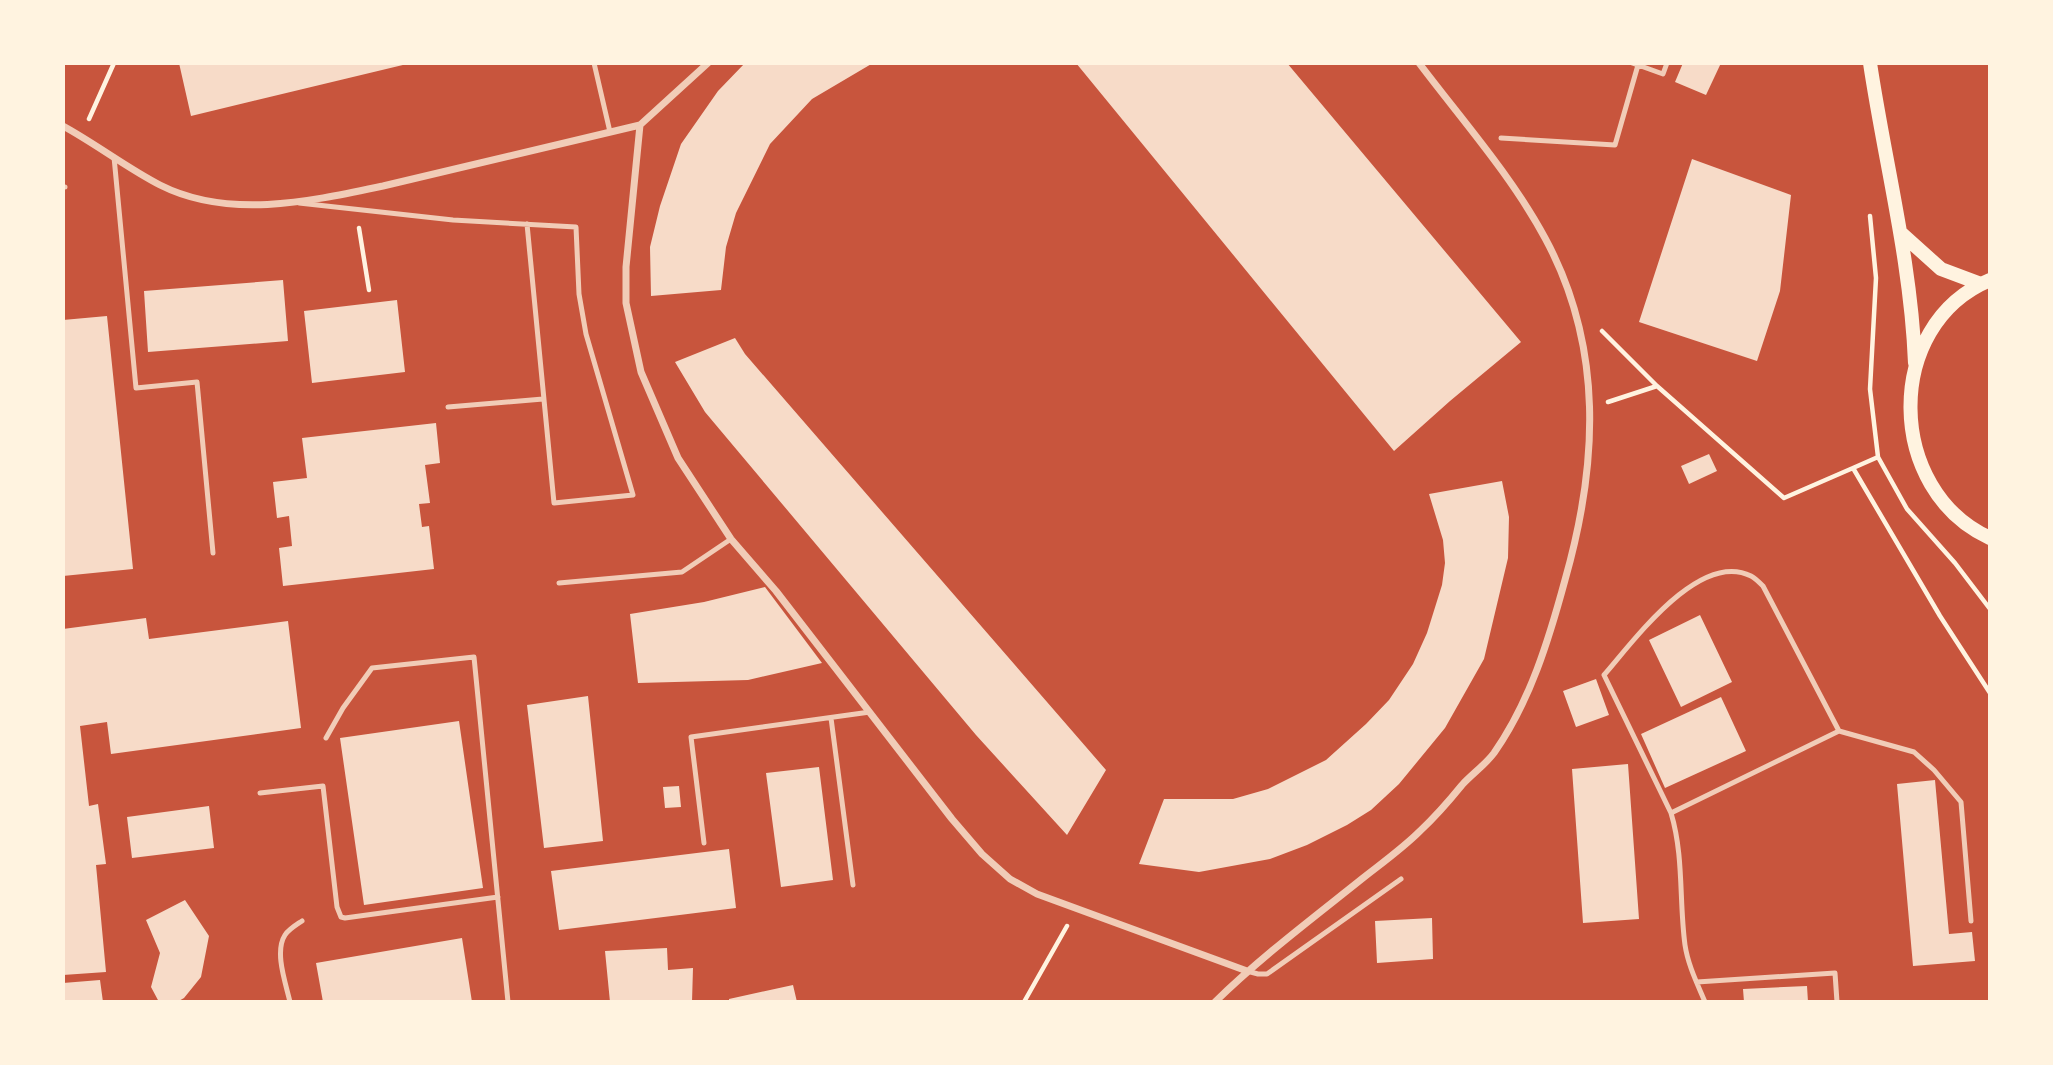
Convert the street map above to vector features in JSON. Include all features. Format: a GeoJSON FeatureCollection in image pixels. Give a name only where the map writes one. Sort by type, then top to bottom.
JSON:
{"type":"FeatureCollection","features":[{"type":"Feature","properties":{"kind":"main road"},"geometry":{"type":"LineString","coordinates":[[1870,63],[1881,137],[1902,234],[1915,368]]}},
{"type":"Feature","properties":{"kind":"main road"},"geometry":{"type":"LineString","coordinates":[[1902,234],[1941,269],[1985,282]]}},
{"type":"Feature","properties":{"kind":"main road"},"geometry":{"type":"LineString","coordinates":[[1985,282],[1959,300],[1940,319],[1925,342],[1915,368],[1909,397],[1910,430],[1926,477],[1954,513],[1990,538]]}},
{"type":"Feature","properties":{"kind":"main road"},"geometry":{"type":"LineString","coordinates":[[1971,527],[1990,551]]}},
{"type":"Feature","properties":{"kind":"street"},"geometry":{"type":"LineString","coordinates":[[63,126],[162,186],[193,197],[225,203],[292,203],[393,184],[640,125],[708,63]]}},
{"type":"Feature","properties":{"kind":"street"},"geometry":{"type":"LineString","coordinates":[[1215,1002],[1247,971],[1419,833],[1493,754],[1534,678],[1553,624],[1581,514],[1589,463],[1590,409],[1586,352],[1574,304],[1546,239],[1515,191],[1419,63]]}},
{"type":"Feature","properties":{"kind":"street"},"geometry":{"type":"LineString","coordinates":[[640,125],[626,267],[626,303],[631,335],[641,372],[678,458],[731,539],[776,591],[982,854],[1010,879],[1076,910],[1247,971]]}},
{"type":"Feature","properties":{"kind":"lane"},"geometry":{"type":"LineString","coordinates":[[594,63],[610,132]]}},
{"type":"Feature","properties":{"kind":"lane"},"geometry":{"type":"LineString","coordinates":[[1501,138],[1615,145],[1635,64],[1662,74],[1667,63]]}},
{"type":"Feature","properties":{"kind":"lane"},"geometry":{"type":"LineString","coordinates":[[114,157],[136,388],[197,382],[213,552]]}},
{"type":"Feature","properties":{"kind":"lane"},"geometry":{"type":"LineString","coordinates":[[292,203],[453,220],[576,227],[579,294],[586,334],[633,495],[554,503],[527,225]]}},
{"type":"Feature","properties":{"kind":"lane"},"geometry":{"type":"LineString","coordinates":[[449,408],[543,399]]}},
{"type":"Feature","properties":{"kind":"lane"},"geometry":{"type":"LineString","coordinates":[[559,583],[682,572],[731,539]]}},
{"type":"Feature","properties":{"kind":"lane"},"geometry":{"type":"LineString","coordinates":[[1705,1002],[1685,946],[1678,838],[1671,813],[1604,675],[1684,590],[1699,580],[1718,573],[1735,572],[1751,576],[1763,586],[1839,731]]}},
{"type":"Feature","properties":{"kind":"lane"},"geometry":{"type":"LineString","coordinates":[[326,738],[343,708],[372,668],[474,657],[508,1002]]}},
{"type":"Feature","properties":{"kind":"lane"},"geometry":{"type":"LineString","coordinates":[[704,842],[691,737],[870,712]]}},
{"type":"Feature","properties":{"kind":"lane"},"geometry":{"type":"LineString","coordinates":[[831,718],[853,886]]}},
{"type":"Feature","properties":{"kind":"lane"},"geometry":{"type":"LineString","coordinates":[[1671,813],[1839,731],[1914,752],[1934,770],[1961,802],[1971,920]]}},
{"type":"Feature","properties":{"kind":"lane"},"geometry":{"type":"LineString","coordinates":[[260,793],[323,786],[337,907],[341,917],[498,897]]}},
{"type":"Feature","properties":{"kind":"lane"},"geometry":{"type":"LineString","coordinates":[[1247,971],[1267,974],[1401,879]]}},
{"type":"Feature","properties":{"kind":"lane"},"geometry":{"type":"LineString","coordinates":[[290,1002],[281,943],[286,932],[302,921]]}},
{"type":"Feature","properties":{"kind":"lane"},"geometry":{"type":"LineString","coordinates":[[1697,982],[1835,972],[1837,1002]]}},
{"type":"Feature","properties":{"kind":"path"},"geometry":{"type":"LineString","coordinates":[[81,136],[114,63]]}},
{"type":"Feature","properties":{"kind":"path"},"geometry":{"type":"LineString","coordinates":[[357,210],[369,290]]}},
{"type":"Feature","properties":{"kind":"path"},"geometry":{"type":"LineString","coordinates":[[1574,304],[1657,386],[1784,498],[1878,457]]}},
{"type":"Feature","properties":{"kind":"path"},"geometry":{"type":"LineString","coordinates":[[1590,409],[1657,386]]}},
{"type":"Feature","properties":{"kind":"path"},"geometry":{"type":"LineString","coordinates":[[1853,468],[1940,616],[1990,693]]}},
{"type":"Feature","properties":{"kind":"path"},"geometry":{"type":"LineString","coordinates":[[1024,1002],[1076,910]]}},
{"type":"Feature","properties":{"kind":"building"},"geometry":{"type":"Polygon","coordinates":[[[179,63],[407,63],[407,64],[191,116],[179,63]]]}},
{"type":"Feature","properties":{"kind":"building"},"geometry":{"type":"Polygon","coordinates":[[[745,63],[873,63],[812,99],[770,144],[736,213],[726,247],[721,290],[651,296],[650,247],[660,206],[681,144],[718,91],[745,63]]]}},
{"type":"Feature","properties":{"kind":"building"},"geometry":{"type":"Polygon","coordinates":[[[1076,63],[1287,63],[1521,342],[1394,451],[1076,63]]]}},
{"type":"Feature","properties":{"kind":"building"},"geometry":{"type":"Polygon","coordinates":[[[1683,63],[1721,63],[1706,95],[1675,82],[1683,63]]]}},
{"type":"Feature","properties":{"kind":"building"},"geometry":{"type":"Polygon","coordinates":[[[1692,159],[1791,195],[1780,291],[1757,361],[1639,322],[1692,159]]]}},
{"type":"Feature","properties":{"kind":"building"},"geometry":{"type":"Polygon","coordinates":[[[283,280],[288,341],[148,352],[144,291],[283,280]]]}},
{"type":"Feature","properties":{"kind":"building"},"geometry":{"type":"Polygon","coordinates":[[[397,300],[405,372],[312,383],[304,311],[397,300]]]}},
{"type":"Feature","properties":{"kind":"building"},"geometry":{"type":"Polygon","coordinates":[[[107,316],[133,569],[63,576],[63,320],[107,316]]]}},
{"type":"Feature","properties":{"kind":"building"},"geometry":{"type":"Polygon","coordinates":[[[735,338],[745,354],[1106,770],[1067,835],[976,735],[705,412],[675,362],[735,338]]]}},
{"type":"Feature","properties":{"kind":"building"},"geometry":{"type":"Polygon","coordinates":[[[436,423],[440,463],[425,465],[430,503],[419,504],[422,527],[429,526],[434,569],[283,586],[279,548],[292,546],[289,516],[277,518],[273,482],[307,478],[302,438],[436,423]]]}},
{"type":"Feature","properties":{"kind":"building"},"geometry":{"type":"Polygon","coordinates":[[[1709,454],[1717,471],[1689,484],[1681,466],[1709,454]]]}},
{"type":"Feature","properties":{"kind":"building"},"geometry":{"type":"Polygon","coordinates":[[[1502,481],[1509,517],[1508,558],[1484,659],[1445,728],[1399,784],[1371,810],[1347,825],[1307,845],[1270,859],[1199,872],[1139,864],[1164,799],[1233,799],[1268,789],[1326,760],[1389,700],[1413,664],[1427,633],[1442,585],[1445,563],[1443,540],[1429,494],[1502,481]]]}},
{"type":"Feature","properties":{"kind":"building"},"geometry":{"type":"Polygon","coordinates":[[[765,587],[822,663],[748,680],[638,683],[630,614],[704,602],[765,587]]]}},
{"type":"Feature","properties":{"kind":"building"},"geometry":{"type":"Polygon","coordinates":[[[1700,615],[1732,682],[1681,707],[1649,640],[1700,615]]]}},
{"type":"Feature","properties":{"kind":"building"},"geometry":{"type":"Polygon","coordinates":[[[146,618],[149,639],[288,621],[301,728],[111,754],[107,722],[80,726],[89,806],[98,804],[106,864],[96,865],[106,972],[63,975],[63,629],[146,618]]]}},
{"type":"Feature","properties":{"kind":"building"},"geometry":{"type":"Polygon","coordinates":[[[1596,679],[1609,715],[1576,727],[1563,691],[1596,679]]]}},
{"type":"Feature","properties":{"kind":"building"},"geometry":{"type":"Polygon","coordinates":[[[588,696],[603,841],[544,848],[527,705],[588,696]]]}},
{"type":"Feature","properties":{"kind":"building"},"geometry":{"type":"Polygon","coordinates":[[[1721,697],[1746,751],[1665,788],[1641,734],[1721,697]]]}},
{"type":"Feature","properties":{"kind":"building"},"geometry":{"type":"Polygon","coordinates":[[[459,721],[483,888],[364,905],[340,738],[459,721]]]}},
{"type":"Feature","properties":{"kind":"building"},"geometry":{"type":"Polygon","coordinates":[[[1628,764],[1639,919],[1583,923],[1572,769],[1628,764]]]}},
{"type":"Feature","properties":{"kind":"building"},"geometry":{"type":"Polygon","coordinates":[[[819,767],[833,880],[781,887],[766,773],[819,767]]]}},
{"type":"Feature","properties":{"kind":"building"},"geometry":{"type":"Polygon","coordinates":[[[1935,780],[1949,934],[1972,932],[1975,961],[1913,966],[1897,784],[1935,780]]]}},
{"type":"Feature","properties":{"kind":"building"},"geometry":{"type":"Polygon","coordinates":[[[679,786],[681,807],[665,808],[663,787],[679,786]]]}},
{"type":"Feature","properties":{"kind":"building"},"geometry":{"type":"Polygon","coordinates":[[[209,806],[214,848],[132,858],[127,817],[209,806]]]}},
{"type":"Feature","properties":{"kind":"building"},"geometry":{"type":"Polygon","coordinates":[[[729,849],[736,908],[559,930],[551,871],[729,849]]]}},
{"type":"Feature","properties":{"kind":"building"},"geometry":{"type":"Polygon","coordinates":[[[185,900],[209,936],[201,977],[184,998],[177,1002],[159,1002],[151,987],[160,953],[146,920],[185,900]]]}},
{"type":"Feature","properties":{"kind":"building"},"geometry":{"type":"Polygon","coordinates":[[[1432,918],[1433,959],[1377,963],[1375,921],[1432,918]]]}},
{"type":"Feature","properties":{"kind":"building"},"geometry":{"type":"Polygon","coordinates":[[[462,938],[472,1002],[323,1002],[316,963],[462,938]]]}},
{"type":"Feature","properties":{"kind":"building"},"geometry":{"type":"Polygon","coordinates":[[[667,948],[668,970],[693,968],[692,1002],[610,1002],[605,951],[667,948]]]}},
{"type":"Feature","properties":{"kind":"building"},"geometry":{"type":"Polygon","coordinates":[[[100,980],[103,1002],[63,1002],[63,983],[100,980]]]}},
{"type":"Feature","properties":{"kind":"building"},"geometry":{"type":"Polygon","coordinates":[[[793,985],[797,1002],[729,1002],[729,999],[793,985]]]}},
{"type":"Feature","properties":{"kind":"building"},"geometry":{"type":"Polygon","coordinates":[[[1807,986],[1808,1002],[1744,1002],[1743,989],[1807,986]]]}}]}
